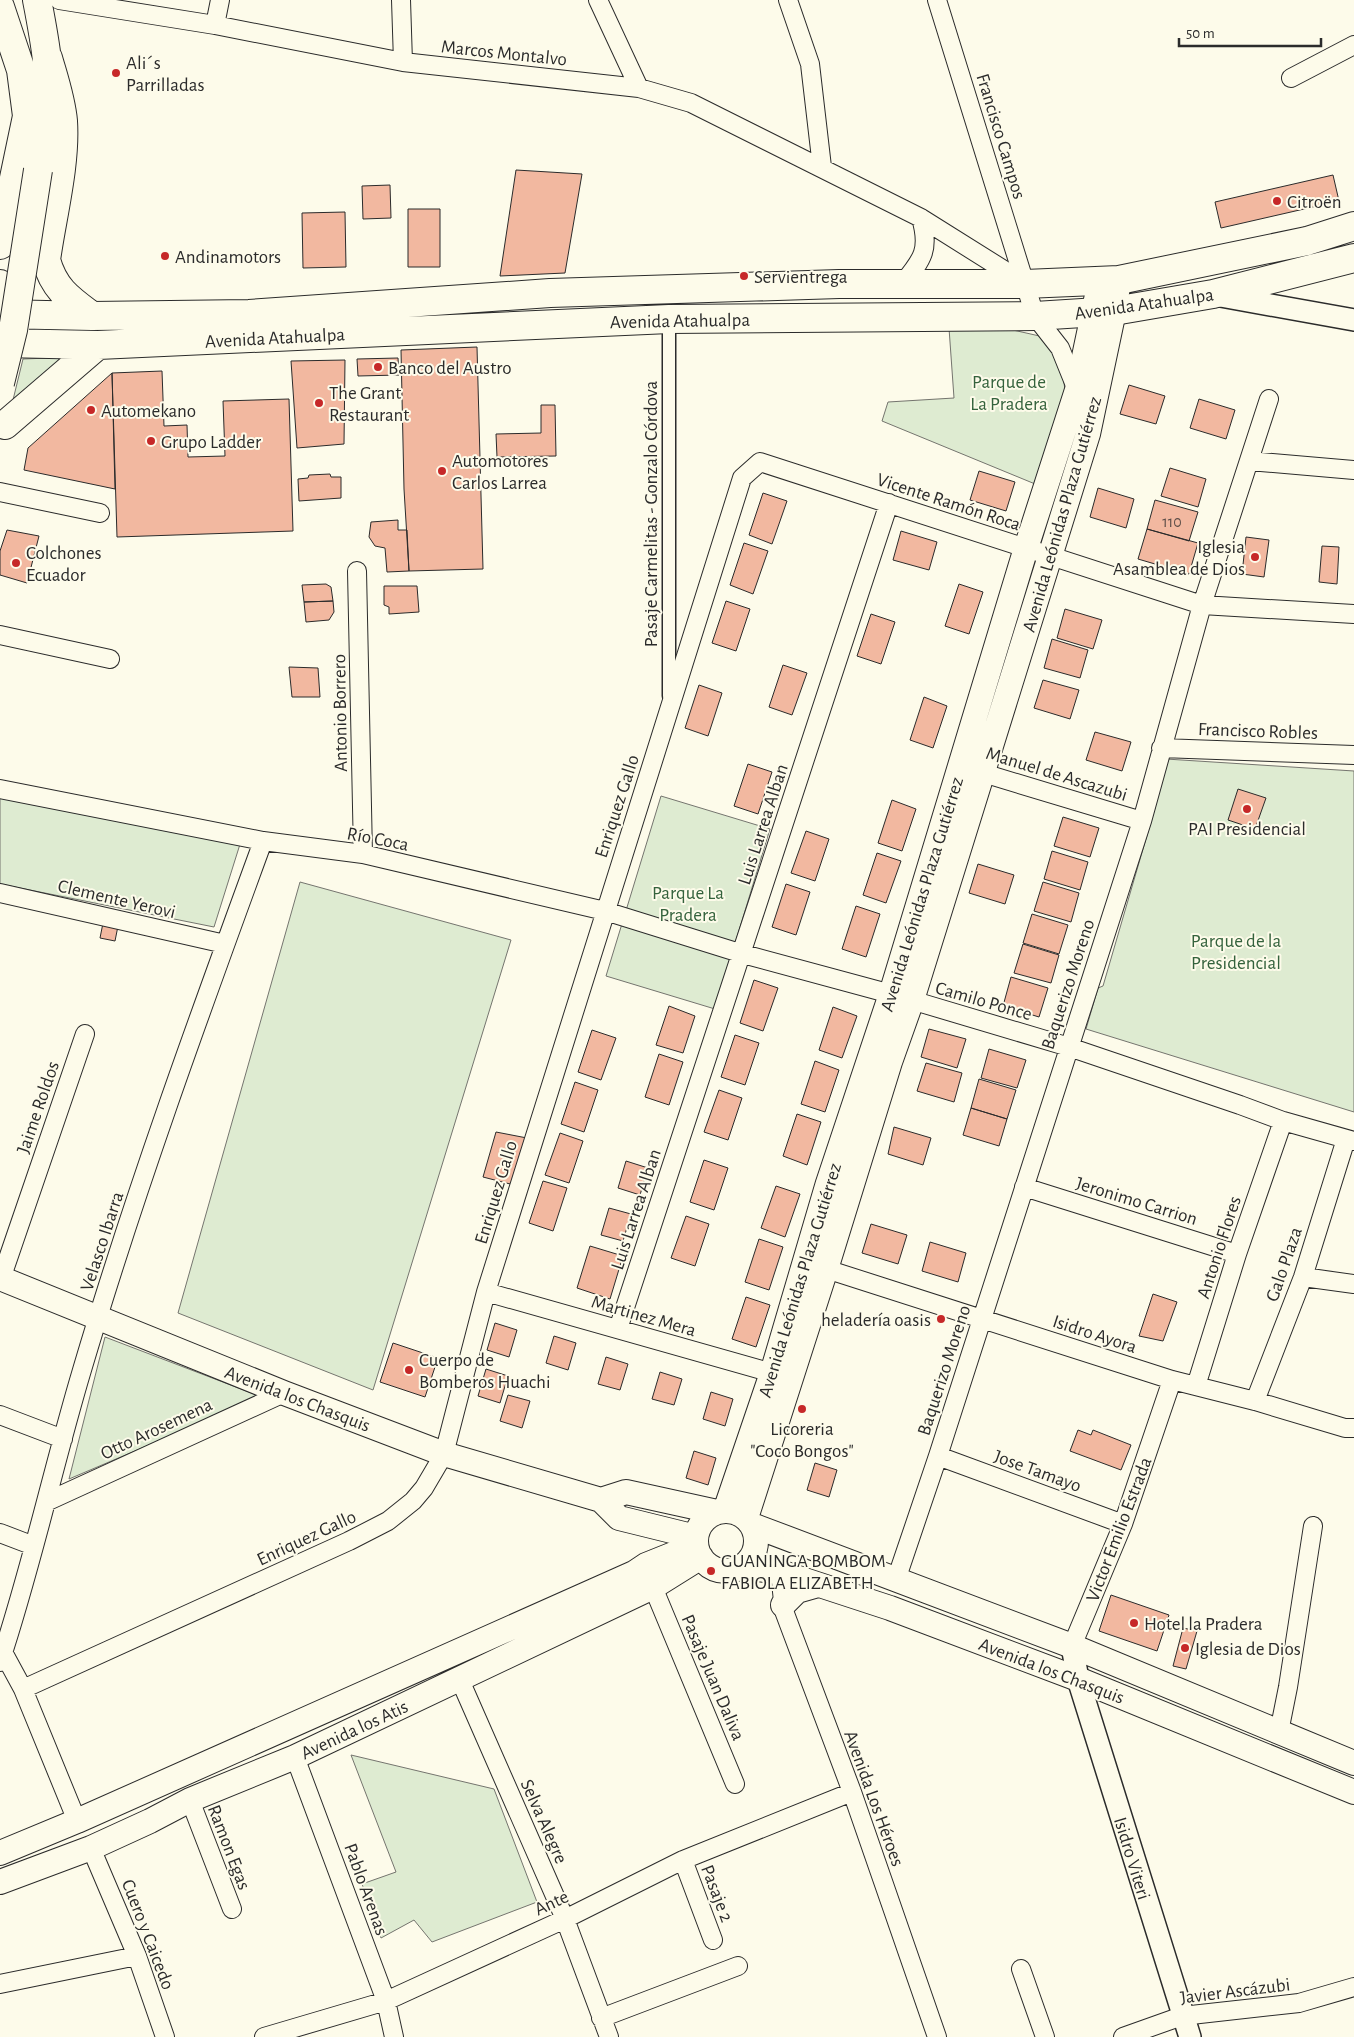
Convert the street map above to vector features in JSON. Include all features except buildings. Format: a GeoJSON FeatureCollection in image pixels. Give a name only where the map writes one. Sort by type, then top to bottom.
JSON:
{"type":"FeatureCollection","features":[{"type":"Feature","properties":{"kind":"main road"},"geometry":{"type":"LineString","coordinates":[[37,0],[48,58],[60,96],[63,123],[61,165],[46,260],[50,274],[58,287],[70,300],[92,316]]}},
{"type":"Feature","properties":{"kind":"main road"},"geometry":{"type":"LineString","coordinates":[[0,7],[21,70],[27,116],[39,158]]}},
{"type":"Feature","properties":{"kind":"main road"},"geometry":{"type":"LineString","coordinates":[[0,383],[13,330],[39,158],[46,124],[48,58]]}},
{"type":"Feature","properties":{"kind":"main road"},"geometry":{"type":"LineString","coordinates":[[27,116],[0,244],[8,256],[17,262],[31,264],[46,260]]}},
{"type":"Feature","properties":{"kind":"main road","name":"Avenida Atahualpa"},"geometry":{"type":"LineString","coordinates":[[3,314],[92,316],[250,314],[550,292],[903,283],[1026,284],[1109,281],[1307,241],[1354,226]]}},
{"type":"Feature","properties":{"kind":"main road","name":"Avenida Atahualpa"},"geometry":{"type":"LineString","coordinates":[[0,344],[98,345],[669,319],[1035,316],[1104,312],[1212,294],[1354,258]]}},
{"type":"Feature","properties":{"kind":"main road"},"geometry":{"type":"LineString","coordinates":[[1077,390],[1104,312],[1109,281]]}},
{"type":"Feature","properties":{"kind":"main road"},"geometry":{"type":"LineString","coordinates":[[0,284],[3,314],[27,343]]}},
{"type":"Feature","properties":{"kind":"main road","name":"Avenida Leónidas Plaza Gutiérrez"},"geometry":{"type":"LineString","coordinates":[[735,1516],[781,1376],[828,1184],[901,997],[982,772],[1088,434],[1104,312]]}},
{"type":"Feature","properties":{"kind":"main road"},"geometry":{"type":"LineString","coordinates":[[2,435],[98,345]]}},
{"type":"Feature","properties":{"kind":"main road"},"geometry":{"type":"LineString","coordinates":[[0,348],[5,374],[2,435]]}},
{"type":"Feature","properties":{"kind":"main road","name":"Avenida Leónidas Plaza Gutiérrez"},"geometry":{"type":"LineString","coordinates":[[781,1376],[826,1269],[890,1062],[901,997],[960,766],[1026,548],[1077,390]]}},
{"type":"Feature","properties":{"kind":"main road","name":"Avenida los Chasquis"},"geometry":{"type":"LineString","coordinates":[[1,1278],[284,1393],[444,1454],[601,1500],[620,1518],[646,1525],[698,1546]]}},
{"type":"Feature","properties":{"kind":"main road","name":"Avenida los Chasquis"},"geometry":{"type":"LineString","coordinates":[[601,1500],[626,1492],[735,1516],[896,1580],[1072,1646],[1354,1763]]}},
{"type":"Feature","properties":{"kind":"main road"},"geometry":{"type":"LineString","coordinates":[[735,1516],[756,1536],[756,1548],[752,1559],[743,1567],[732,1572],[720,1571],[709,1566],[698,1546],[704,1521],[735,1516]]}},
{"type":"Feature","properties":{"kind":"main road"},"geometry":{"type":"LineString","coordinates":[[646,1525],[651,1541],[650,1576]]}},
{"type":"Feature","properties":{"kind":"main road","name":"Avenida los Atis"},"geometry":{"type":"LineString","coordinates":[[0,1882],[91,1848],[150,1822],[190,1800],[295,1757],[460,1680],[650,1576],[698,1546]]}},
{"type":"Feature","properties":{"kind":"main road","name":"Avenida los Chasquis"},"geometry":{"type":"LineString","coordinates":[[743,1567],[780,1572],[890,1608],[1078,1680],[1354,1792]]}},
{"type":"Feature","properties":{"kind":"main road","name":"Avenida los Atis"},"geometry":{"type":"LineString","coordinates":[[0,1853],[77,1821],[634,1573],[650,1576]]}},
{"type":"Feature","properties":{"kind":"main road"},"geometry":{"type":"LineString","coordinates":[[783,1605],[797,1591],[818,1585]]}},
{"type":"Feature","properties":{"kind":"street","name":"Marcos Montalvo"},"geometry":{"type":"LineString","coordinates":[[59,0],[215,25],[403,62],[639,88],[691,103],[921,218],[1026,284]]}},
{"type":"Feature","properties":{"kind":"street"},"geometry":{"type":"LineString","coordinates":[[215,25],[220,0]]}},
{"type":"Feature","properties":{"kind":"street"},"geometry":{"type":"LineString","coordinates":[[401,0],[403,62]]}},
{"type":"Feature","properties":{"kind":"street"},"geometry":{"type":"LineString","coordinates":[[598,0],[639,88]]}},
{"type":"Feature","properties":{"kind":"street"},"geometry":{"type":"LineString","coordinates":[[788,0],[810,64],[822,167]]}},
{"type":"Feature","properties":{"kind":"street","name":"Francisco Campos"},"geometry":{"type":"LineString","coordinates":[[937,0],[1026,284]]}},
{"type":"Feature","properties":{"kind":"street"},"geometry":{"type":"LineString","coordinates":[[1291,78],[1354,45]]}},
{"type":"Feature","properties":{"kind":"street"},"geometry":{"type":"LineString","coordinates":[[903,283],[920,263],[925,249],[926,233],[921,218]]}},
{"type":"Feature","properties":{"kind":"street","name":"Avenida Leónidas Plaza Gutiérrez"},"geometry":{"type":"LineString","coordinates":[[1026,284],[1035,316],[1060,348],[1077,390]]}},
{"type":"Feature","properties":{"kind":"street"},"geometry":{"type":"LineString","coordinates":[[1212,294],[1354,320]]}},
{"type":"Feature","properties":{"kind":"street","name":"Pasaje Carmelitas - Gonzalo Córdova"},"geometry":{"type":"LineString","coordinates":[[669,319],[669,709]]}},
{"type":"Feature","properties":{"kind":"street","name":"Baquerizo Moreno"},"geometry":{"type":"LineString","coordinates":[[896,1580],[938,1456],[1142,821],[1202,605],[1269,399]]}},
{"type":"Feature","properties":{"kind":"street"},"geometry":{"type":"LineString","coordinates":[[1249,461],[1354,470]]}},
{"type":"Feature","properties":{"kind":"street","name":"Vicente Ramón Roca"},"geometry":{"type":"LineString","coordinates":[[742,478],[760,462],[1202,605],[1354,614]]}},
{"type":"Feature","properties":{"kind":"street","name":"Enriquez Gallo"},"geometry":{"type":"LineString","coordinates":[[23,1689],[349,1542],[388,1520],[412,1501],[424,1488],[444,1454],[486,1292],[604,911],[742,478]]}},
{"type":"Feature","properties":{"kind":"street"},"geometry":{"type":"LineString","coordinates":[[0,492],[100,513]]}},
{"type":"Feature","properties":{"kind":"street","name":"Luis Larrea Alban"},"geometry":{"type":"LineString","coordinates":[[618,1329],[743,954],[889,504]]}},
{"type":"Feature","properties":{"kind":"street","name":"Antonio Borrero"},"geometry":{"type":"LineString","coordinates":[[357,571],[364,854]]}},
{"type":"Feature","properties":{"kind":"street"},"geometry":{"type":"LineString","coordinates":[[0,635],[110,659]]}},
{"type":"Feature","properties":{"kind":"street","name":"Francisco Robles"},"geometry":{"type":"LineString","coordinates":[[1161,748],[1354,755]]}},
{"type":"Feature","properties":{"kind":"street","name":"Manuel de Ascazubi"},"geometry":{"type":"LineString","coordinates":[[960,766],[1142,821]]}},
{"type":"Feature","properties":{"kind":"street","name":"Río Coca"},"geometry":{"type":"LineString","coordinates":[[0,789],[263,841],[364,854],[604,911],[743,954]]}},
{"type":"Feature","properties":{"kind":"street","name":"Velasco Ibarra"},"geometry":{"type":"LineString","coordinates":[[1,1655],[34,1546],[98,1318],[160,1126],[263,841]]}},
{"type":"Feature","properties":{"kind":"street","name":"Clemente Yerovi"},"geometry":{"type":"LineString","coordinates":[[0,894],[225,944]]}},
{"type":"Feature","properties":{"kind":"street","name":"Camilo Ponce"},"geometry":{"type":"LineString","coordinates":[[743,954],[901,997],[1069,1047],[1283,1121],[1350,1140]]}},
{"type":"Feature","properties":{"kind":"street","name":"Jaime Roldos"},"geometry":{"type":"LineString","coordinates":[[1,1278],[85,1034]]}},
{"type":"Feature","properties":{"kind":"street","name":"Antonio Flores"},"geometry":{"type":"LineString","coordinates":[[1196,1386],[1237,1254],[1283,1121]]}},
{"type":"Feature","properties":{"kind":"street","name":"Galo Plaza"},"geometry":{"type":"LineString","coordinates":[[1255,1401],[1303,1277],[1350,1140]]}},
{"type":"Feature","properties":{"kind":"street","name":"Jeronimo Carrion"},"geometry":{"type":"LineString","coordinates":[[1024,1187],[1237,1254]]}},
{"type":"Feature","properties":{"kind":"street","name":"Isidro Ayora"},"geometry":{"type":"LineString","coordinates":[[826,1269],[1172,1380],[1255,1401],[1345,1428],[1354,1428]]}},
{"type":"Feature","properties":{"kind":"street"},"geometry":{"type":"LineString","coordinates":[[1303,1277],[1354,1284]]}},
{"type":"Feature","properties":{"kind":"street","name":"Martinez Mera"},"geometry":{"type":"LineString","coordinates":[[486,1292],[781,1376]]}},
{"type":"Feature","properties":{"kind":"street","name":"Victor Emilio Estrada"},"geometry":{"type":"LineString","coordinates":[[1072,1646],[1123,1524],[1172,1380]]}},
{"type":"Feature","properties":{"kind":"street","name":"Otto Arosemena"},"geometry":{"type":"LineString","coordinates":[[46,1502],[284,1393]]}},
{"type":"Feature","properties":{"kind":"street"},"geometry":{"type":"LineString","coordinates":[[0,1414],[63,1439]]}},
{"type":"Feature","properties":{"kind":"street","name":"Jose Tamayo"},"geometry":{"type":"LineString","coordinates":[[938,1456],[1123,1524]]}},
{"type":"Feature","properties":{"kind":"street"},"geometry":{"type":"LineString","coordinates":[[1279,1732],[1288,1688],[1313,1526]]}},
{"type":"Feature","properties":{"kind":"street"},"geometry":{"type":"LineString","coordinates":[[0,1532],[34,1546]]}},
{"type":"Feature","properties":{"kind":"street","name":"Avenida Los Héroes"},"geometry":{"type":"LineString","coordinates":[[780,1572],[784,1611],[852,1792],[937,2037]]}},
{"type":"Feature","properties":{"kind":"street","name":"Pasaje Juan Daliva"},"geometry":{"type":"LineString","coordinates":[[650,1576],[735,1784]]}},
{"type":"Feature","properties":{"kind":"street"},"geometry":{"type":"LineString","coordinates":[[1072,1646],[1078,1680]]}},
{"type":"Feature","properties":{"kind":"street"},"geometry":{"type":"LineString","coordinates":[[1,1655],[23,1689],[77,1821]]}},
{"type":"Feature","properties":{"kind":"street","name":"Selva Alegre"},"geometry":{"type":"LineString","coordinates":[[460,1680],[565,1919],[609,2037]]}},
{"type":"Feature","properties":{"kind":"street","name":"Isidro Viteri"},"geometry":{"type":"LineString","coordinates":[[1078,1680],[1190,2037]]}},
{"type":"Feature","properties":{"kind":"street","name":"Pablo Arenas"},"geometry":{"type":"LineString","coordinates":[[295,1757],[386,2001],[394,2037]]}},
{"type":"Feature","properties":{"kind":"street","name":"Ante"},"geometry":{"type":"LineString","coordinates":[[264,2037],[386,2001],[565,1919],[683,1860],[852,1792]]}},
{"type":"Feature","properties":{"kind":"street","name":"Ramon Egas"},"geometry":{"type":"LineString","coordinates":[[190,1800],[232,1909]]}},
{"type":"Feature","properties":{"kind":"street","name":"Cuero y Caicedo"},"geometry":{"type":"LineString","coordinates":[[91,1848],[137,1956],[165,2037]]}},
{"type":"Feature","properties":{"kind":"street","name":"Pasaje 2"},"geometry":{"type":"LineString","coordinates":[[683,1860],[714,1940]]}},
{"type":"Feature","properties":{"kind":"street"},"geometry":{"type":"LineString","coordinates":[[0,1984],[137,1956]]}},
{"type":"Feature","properties":{"kind":"street"},"geometry":{"type":"LineString","coordinates":[[602,2018],[738,1966]]}},
{"type":"Feature","properties":{"kind":"street"},"geometry":{"type":"LineString","coordinates":[[1021,1968],[1044,2037]]}},
{"type":"Feature","properties":{"kind":"street","name":"Javier Ascázubi"},"geometry":{"type":"LineString","coordinates":[[1123,2037],[1182,2016],[1299,2003],[1354,1987]]}},
{"type":"Feature","properties":{"kind":"green space","name":"Parque de La Pradera"},"geometry":{"type":"Polygon","coordinates":[[[995,326],[1044,337],[1057,358],[1063,376],[1066,397],[1040,486],[882,421],[888,402],[954,398],[949,328],[995,326]]]}},
{"type":"Feature","properties":{"kind":"green space"},"geometry":{"type":"Polygon","coordinates":[[[76,357],[12,404],[23,359],[76,357]]]}},
{"type":"Feature","properties":{"kind":"green space","name":"Parque de la Presidencial"},"geometry":{"type":"Polygon","coordinates":[[[1166,759],[1354,771],[1354,1112],[1086,1029],[1098,988],[1103,986],[1155,808],[1152,803],[1166,759]]]}},
{"type":"Feature","properties":{"kind":"green space"},"geometry":{"type":"Polygon","coordinates":[[[0,795],[241,841],[214,927],[0,884],[0,795]]]}},
{"type":"Feature","properties":{"kind":"green space","name":"Parque La Pradera"},"geometry":{"type":"Polygon","coordinates":[[[661,796],[770,829],[715,1009],[606,976],[661,796]]]}},
{"type":"Feature","properties":{"kind":"green space"},"geometry":{"type":"Polygon","coordinates":[[[300,882],[511,940],[373,1390],[178,1313],[300,882]]]}},
{"type":"Feature","properties":{"kind":"green space"},"geometry":{"type":"Polygon","coordinates":[[[105,1337],[262,1397],[69,1479],[105,1337]]]}},
{"type":"Feature","properties":{"kind":"green space"},"geometry":{"type":"Polygon","coordinates":[[[351,1755],[494,1789],[537,1902],[432,1942],[414,1920],[381,1938],[362,1884],[396,1872],[351,1755]]]}},
{"type":"Feature","properties":{"kind":"place","name":"Ali´s Parrilladas"},"geometry":{"type":"Point","coordinates":[116,73]}},
{"type":"Feature","properties":{"kind":"place","name":"Citroën"},"geometry":{"type":"Point","coordinates":[1277,201]}},
{"type":"Feature","properties":{"kind":"place","name":"Andinamotors"},"geometry":{"type":"Point","coordinates":[165,256]}},
{"type":"Feature","properties":{"kind":"place","name":"Servientrega"},"geometry":{"type":"Point","coordinates":[744,276]}},
{"type":"Feature","properties":{"kind":"place","name":"Banco del Austro"},"geometry":{"type":"Point","coordinates":[378,367]}},
{"type":"Feature","properties":{"kind":"place","name":"The Grant Restaurant"},"geometry":{"type":"Point","coordinates":[319,403]}},
{"type":"Feature","properties":{"kind":"place","name":"Automekano"},"geometry":{"type":"Point","coordinates":[91,410]}},
{"type":"Feature","properties":{"kind":"place","name":"Grupo Ladder"},"geometry":{"type":"Point","coordinates":[151,441]}},
{"type":"Feature","properties":{"kind":"place","name":"Automotores Carlos Larrea"},"geometry":{"type":"Point","coordinates":[442,471]}},
{"type":"Feature","properties":{"kind":"place","name":"Iglesia Asamblea de Dios"},"geometry":{"type":"Point","coordinates":[1255,557]}},
{"type":"Feature","properties":{"kind":"place","name":"Colchones Ecuador"},"geometry":{"type":"Point","coordinates":[16,563]}},
{"type":"Feature","properties":{"kind":"place","name":"PAI Presidencial"},"geometry":{"type":"Point","coordinates":[1247,809]}},
{"type":"Feature","properties":{"kind":"place","name":"heladería oasis"},"geometry":{"type":"Point","coordinates":[941,1319]}},
{"type":"Feature","properties":{"kind":"place","name":"Cuerpo de Bomberos Huachi"},"geometry":{"type":"Point","coordinates":[409,1370]}},
{"type":"Feature","properties":{"kind":"place","name":"Licoreria \"Coco Bongos\""},"geometry":{"type":"Point","coordinates":[802,1409]}},
{"type":"Feature","properties":{"kind":"place","name":"GUANINGA BOMBOM FABIOLA ELIZABETH"},"geometry":{"type":"Point","coordinates":[711,1571]}},
{"type":"Feature","properties":{"kind":"place","name":"Hotel la Pradera"},"geometry":{"type":"Point","coordinates":[1134,1623]}},
{"type":"Feature","properties":{"kind":"place","name":"Iglesia de Dios"},"geometry":{"type":"Point","coordinates":[1185,1648]}}]}
